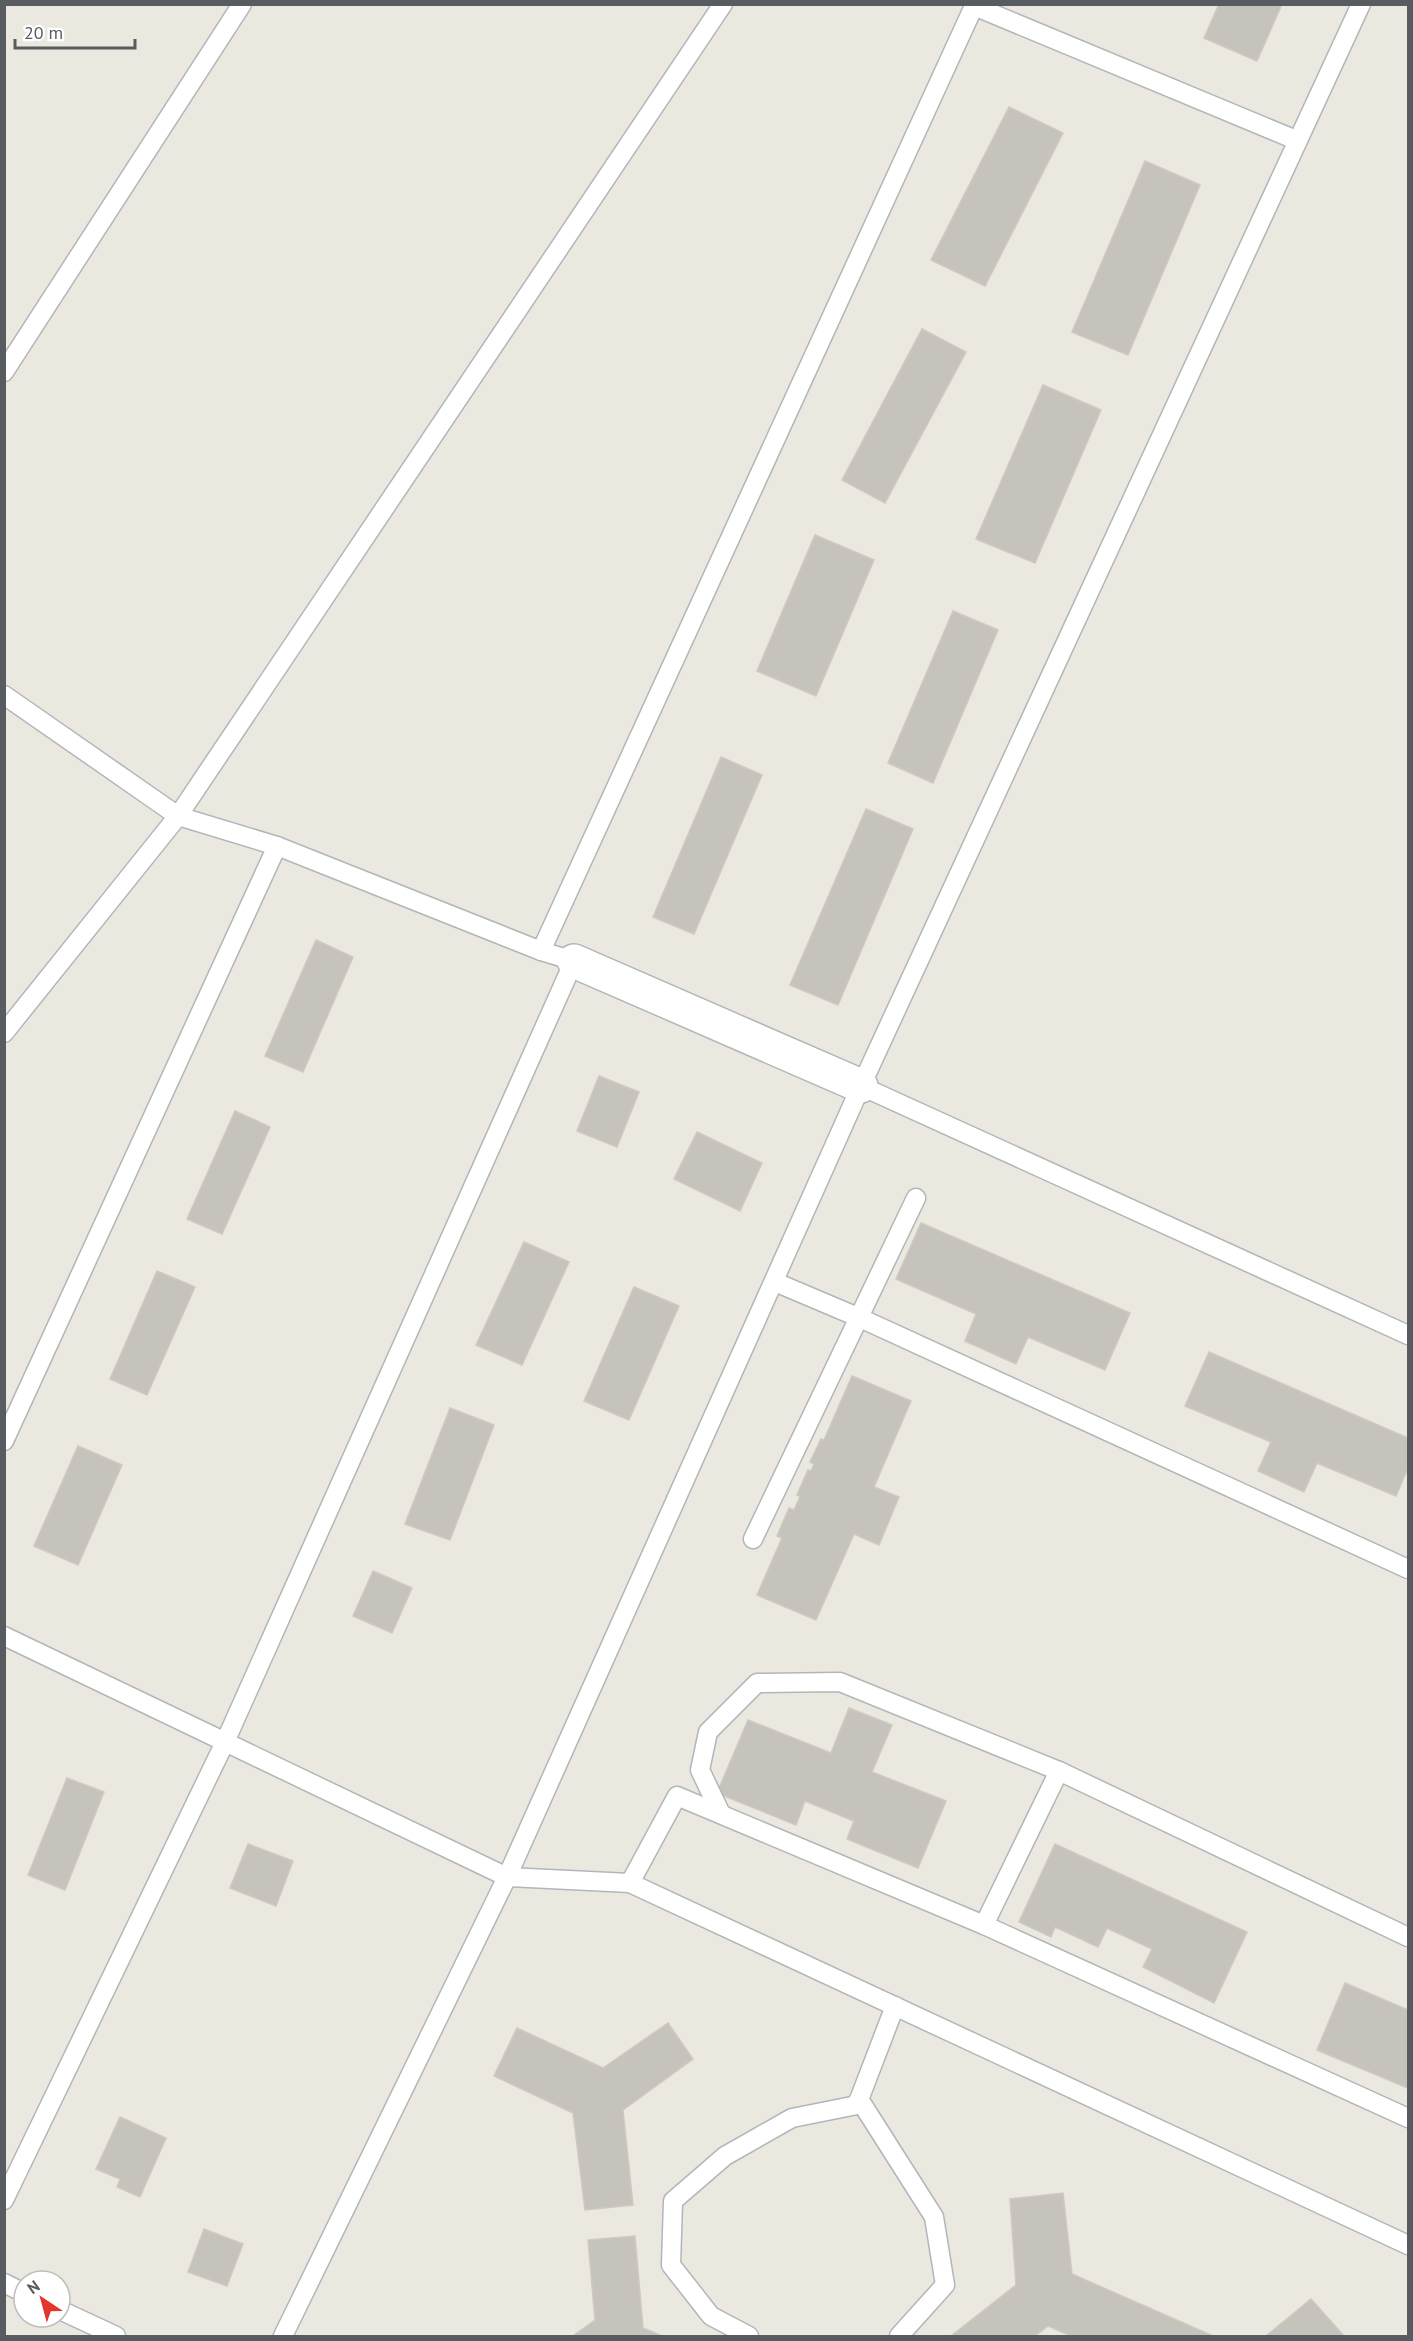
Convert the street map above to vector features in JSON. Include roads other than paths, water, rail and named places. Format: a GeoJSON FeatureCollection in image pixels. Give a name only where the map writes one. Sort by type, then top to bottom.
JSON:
{"type":"FeatureCollection","features":[{"type":"Feature","properties":{"kind":"street"},"geometry":{"type":"LineString","coordinates":[[574,961],[861,1086]]}},
{"type":"Feature","properties":{"kind":"lane"},"geometry":{"type":"LineString","coordinates":[[4,372],[242,4]]}},
{"type":"Feature","properties":{"kind":"lane"},"geometry":{"type":"LineString","coordinates":[[4,1033],[178,816],[723,4]]}},
{"type":"Feature","properties":{"kind":"lane"},"geometry":{"type":"LineString","coordinates":[[283,2337],[507,1877],[861,1086],[1360,4]]}},
{"type":"Feature","properties":{"kind":"lane"},"geometry":{"type":"LineString","coordinates":[[541,951],[975,5],[1296,140]]}},
{"type":"Feature","properties":{"kind":"lane"},"geometry":{"type":"LineString","coordinates":[[4,695],[178,816],[277,846],[541,951],[574,961],[225,1742],[4,2200]]}},
{"type":"Feature","properties":{"kind":"lane"},"geometry":{"type":"LineString","coordinates":[[4,1442],[277,846]]}},
{"type":"Feature","properties":{"kind":"lane"},"geometry":{"type":"LineString","coordinates":[[861,1086],[1408,1335]]}},
{"type":"Feature","properties":{"kind":"lane"},"geometry":{"type":"LineString","coordinates":[[753,1539],[916,1198]]}},
{"type":"Feature","properties":{"kind":"lane"},"geometry":{"type":"LineString","coordinates":[[775,1282],[860,1318],[1408,1569]]}},
{"type":"Feature","properties":{"kind":"lane"},"geometry":{"type":"LineString","coordinates":[[4,1636],[507,1877],[630,1883],[1408,2245]]}},
{"type":"Feature","properties":{"kind":"lane"},"geometry":{"type":"LineString","coordinates":[[721,1814],[700,1770],[708,1732],[757,1683],[840,1682],[1059,1771],[1408,1936]]}},
{"type":"Feature","properties":{"kind":"lane"},"geometry":{"type":"LineString","coordinates":[[984,1925],[1059,1771]]}},
{"type":"Feature","properties":{"kind":"lane"},"geometry":{"type":"LineString","coordinates":[[630,1883],[677,1796],[984,1925],[1408,2118]]}},
{"type":"Feature","properties":{"kind":"lane"},"geometry":{"type":"LineString","coordinates":[[749,2337],[711,2316],[671,2265],[673,2201],[725,2156],[792,2118],[857,2106],[895,2006]]}},
{"type":"Feature","properties":{"kind":"lane"},"geometry":{"type":"LineString","coordinates":[[859,2099],[934,2217],[936,2228],[945,2285],[899,2337]]}},
{"type":"Feature","properties":{"kind":"lane"},"geometry":{"type":"LineString","coordinates":[[72,2316],[116,2337]]}}]}
